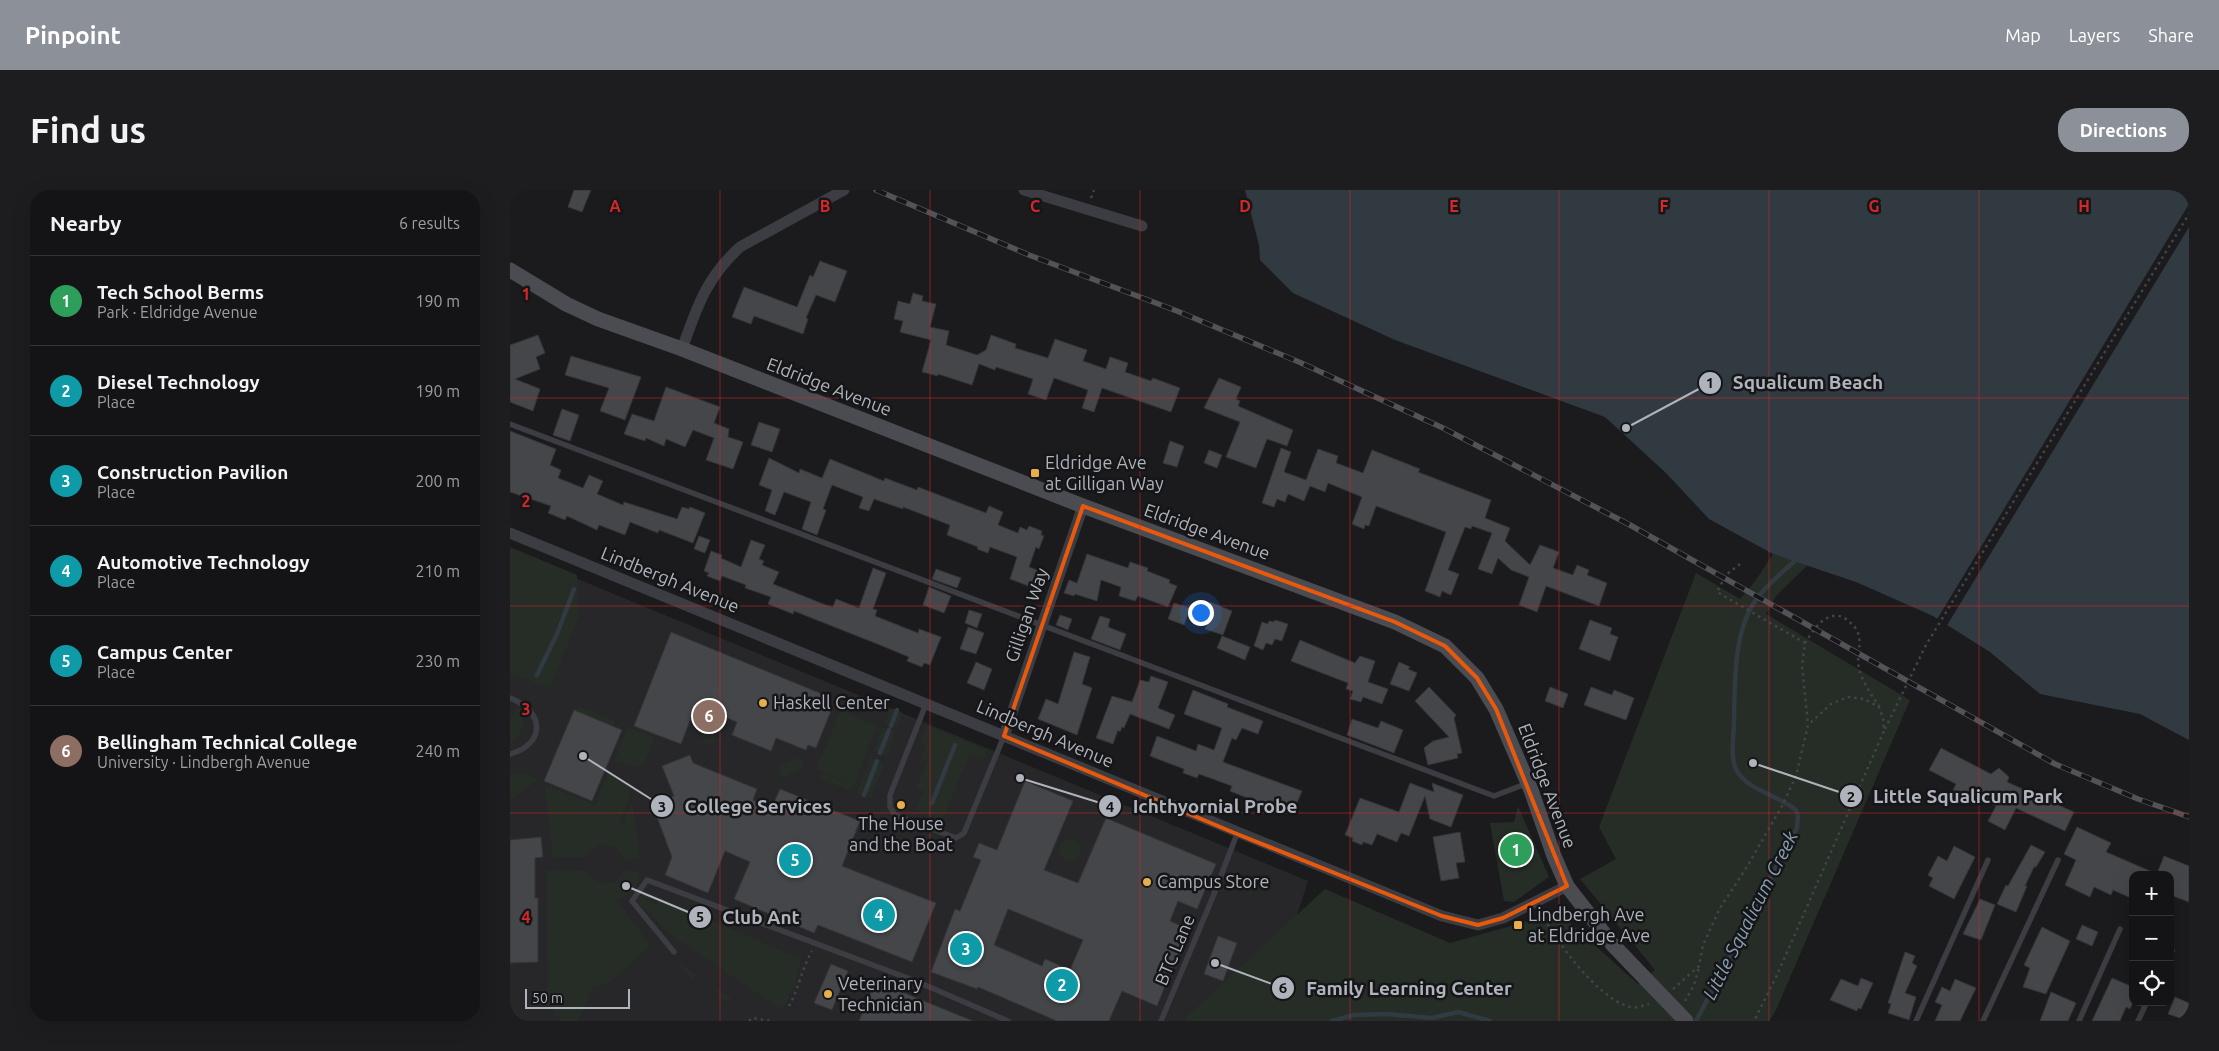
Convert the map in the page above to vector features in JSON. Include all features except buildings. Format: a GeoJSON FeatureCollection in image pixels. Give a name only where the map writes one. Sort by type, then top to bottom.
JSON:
{"type":"FeatureCollection","features":[{"type":"Feature","properties":{"kind":"main road","name":"Eldridge Avenue"},"geometry":{"type":"LineString","coordinates":[[511,274],[566,304],[598,318],[1083,506],[1395,622],[1445,646],[1477,678],[1492,701],[1528,783],[1554,856],[1567,886],[1613,945],[1683,1014]]}},
{"type":"Feature","properties":{"kind":"street"},"geometry":{"type":"LineString","coordinates":[[682,349],[709,282],[740,246],[844,190]]}},
{"type":"Feature","properties":{"kind":"street"},"geometry":{"type":"LineString","coordinates":[[1024,190],[1142,226]]}},
{"type":"Feature","properties":{"kind":"street","name":"Gilligan Way"},"geometry":{"type":"LineString","coordinates":[[1004,736],[1083,506]]}},
{"type":"Feature","properties":{"kind":"street","name":"Lindbergh Avenue"},"geometry":{"type":"LineString","coordinates":[[510,533],[1237,834],[1442,916],[1478,925],[1503,918],[1567,886]]}},
{"type":"Feature","properties":{"kind":"lane"},"geometry":{"type":"LineString","coordinates":[[510,424],[1494,796],[1528,783]]}},
{"type":"Feature","properties":{"kind":"lane"},"geometry":{"type":"LineString","coordinates":[[510,698],[524,703],[532,710],[537,722],[536,733],[528,744],[522,751],[510,754]]}},
{"type":"Feature","properties":{"kind":"lane"},"geometry":{"type":"LineString","coordinates":[[926,704],[890,795],[890,807],[895,815],[956,838],[964,833],[1004,736]]}},
{"type":"Feature","properties":{"kind":"lane","name":"BTC Lane"},"geometry":{"type":"LineString","coordinates":[[1161,1021],[1212,900],[1237,834]]}},
{"type":"Feature","properties":{"kind":"lane"},"geometry":{"type":"LineString","coordinates":[[1916,1021],[1988,860]]}},
{"type":"Feature","properties":{"kind":"lane"},"geometry":{"type":"LineString","coordinates":[[1983,1021],[2058,860]]}},
{"type":"Feature","properties":{"kind":"lane"},"geometry":{"type":"LineString","coordinates":[[674,952],[632,900],[647,880],[918,982],[1008,1021]]}},
{"type":"Feature","properties":{"kind":"lane"},"geometry":{"type":"LineString","coordinates":[[2079,1021],[2120,929]]}},
{"type":"Feature","properties":{"kind":"lane"},"geometry":{"type":"LineString","coordinates":[[2138,1021],[2145,1006]]}},
{"type":"Feature","properties":{"kind":"path"},"geometry":{"type":"LineString","coordinates":[[1754,1021],[1777,975],[1884,731],[1926,645],[2189,214]]}},
{"type":"Feature","properties":{"kind":"path"},"geometry":{"type":"LineString","coordinates":[[1740,564],[1726,575],[1717,592],[1805,643]]}},
{"type":"Feature","properties":{"kind":"path"},"geometry":{"type":"LineString","coordinates":[[1683,1014],[1694,984],[1703,945],[1720,908],[1745,870],[1782,806],[1796,776],[1808,725],[1802,666],[1805,643],[1811,633],[1824,619],[1833,616],[1843,617],[1850,622],[1859,634],[1858,666],[1862,679],[1884,718],[1884,731]]}},
{"type":"Feature","properties":{"kind":"path"},"geometry":{"type":"LineString","coordinates":[[1808,725],[1831,704],[1848,697],[1864,699],[1879,707]]}},
{"type":"Feature","properties":{"kind":"path"},"geometry":{"type":"LineString","coordinates":[[1535,902],[1550,930],[1579,968],[1603,991],[1630,1007],[1641,1007],[1655,1002]]}},
{"type":"Feature","properties":{"kind":"path"},"geometry":{"type":"LineString","coordinates":[[789,1006],[800,983],[804,964]]}},
{"type":"Feature","properties":{"kind":"path"},"geometry":{"type":"LineString","coordinates":[[1668,993],[1699,966]]}},
{"type":"Feature","properties":{"kind":"path"},"geometry":{"type":"LineString","coordinates":[[748,1021],[752,1018],[771,1021]]}},
{"type":"Feature","properties":{"kind":"highlighted area"},"geometry":{"type":"Polygon","coordinates":[[[1083,506],[1395,622],[1445,646],[1477,678],[1496,709],[1567,886],[1503,918],[1478,925],[1442,916],[1237,834],[1004,736],[1083,506]]]}},
{"type":"Feature","properties":{"kind":"shaded area"},"geometry":{"type":"Polygon","coordinates":[[[1245,190],[2189,190],[2189,740],[2140,714],[2040,694],[1990,652],[1933,616],[1856,582],[1773,554],[1709,519],[1666,473],[1605,417],[1395,340],[1293,293],[1260,260],[1259,245],[1245,190]]]}},
{"type":"Feature","properties":{"kind":"shaded area"},"geometry":{"type":"Polygon","coordinates":[[[510,547],[577,575],[579,616],[550,689],[510,673],[510,547]]]}},
{"type":"Feature","properties":{"kind":"shaded area"},"geometry":{"type":"Polygon","coordinates":[[[510,551],[1308,881],[1263,1021],[510,1021],[510,551]]]}},
{"type":"Feature","properties":{"kind":"shaded area"},"geometry":{"type":"Polygon","coordinates":[[[1773,554],[1808,565],[1776,596],[1766,614],[1910,700],[1776,1010],[1769,1021],[1185,1021],[1187,1016],[1325,889],[1450,943],[1568,910],[1571,924],[1638,984],[1655,970],[1580,879],[1616,859],[1599,827],[1696,573],[1740,599],[1756,580],[1773,554]]]}},
{"type":"Feature","properties":{"kind":"shaded area"},"geometry":{"type":"Polygon","coordinates":[[[578,706],[615,721],[613,726],[575,711],[578,706]]]}},
{"type":"Feature","properties":{"kind":"shaded area"},"geometry":{"type":"Polygon","coordinates":[[[517,707],[521,711],[524,721],[518,736],[510,744],[510,717],[512,717],[517,707]]]}},
{"type":"Feature","properties":{"kind":"shaded area"},"geometry":{"type":"Polygon","coordinates":[[[891,708],[903,713],[897,728],[885,723],[891,708]]]}},
{"type":"Feature","properties":{"kind":"shaded area"},"geometry":{"type":"Polygon","coordinates":[[[841,710],[877,727],[854,785],[816,769],[841,710]]]}},
{"type":"Feature","properties":{"kind":"shaded area"},"geometry":{"type":"Polygon","coordinates":[[[707,719],[716,739],[706,746],[697,723],[707,719]]]}},
{"type":"Feature","properties":{"kind":"shaded area"},"geometry":{"type":"Polygon","coordinates":[[[927,725],[987,750],[984,759],[970,754],[942,820],[916,809],[923,791],[916,788],[928,761],[921,758],[926,746],[920,743],[927,725]]]}},
{"type":"Feature","properties":{"kind":"shaded area"},"geometry":{"type":"Polygon","coordinates":[[[628,727],[655,738],[645,762],[635,767],[614,761],[628,727]]]}},
{"type":"Feature","properties":{"kind":"shaded area"},"geometry":{"type":"Polygon","coordinates":[[[882,727],[895,732],[887,756],[874,751],[882,727]]]}},
{"type":"Feature","properties":{"kind":"shaded area"},"geometry":{"type":"Polygon","coordinates":[[[801,757],[805,768],[782,778],[778,770],[782,764],[801,757]]]}},
{"type":"Feature","properties":{"kind":"shaded area"},"geometry":{"type":"Polygon","coordinates":[[[871,758],[884,764],[871,798],[857,793],[871,758]]]}},
{"type":"Feature","properties":{"kind":"shaded area"},"geometry":{"type":"Polygon","coordinates":[[[524,773],[539,779],[510,800],[510,774],[524,773]]]}},
{"type":"Feature","properties":{"kind":"shaded area"},"geometry":{"type":"Polygon","coordinates":[[[608,773],[625,783],[629,788],[629,799],[619,823],[623,825],[632,801],[640,858],[624,860],[616,847],[603,844],[590,850],[586,857],[553,857],[545,785],[595,805],[608,773]]]}},
{"type":"Feature","properties":{"kind":"shaded area"},"geometry":{"type":"Polygon","coordinates":[[[823,773],[853,785],[851,791],[820,778],[823,773]]]}},
{"type":"Feature","properties":{"kind":"shaded area"},"geometry":{"type":"Polygon","coordinates":[[[1518,806],[1549,877],[1514,902],[1504,901],[1490,823],[1514,822],[1518,806]]]}},
{"type":"Feature","properties":{"kind":"shaded area"},"geometry":{"type":"Polygon","coordinates":[[[1070,839],[1078,842],[1081,850],[1078,858],[1070,861],[1062,858],[1059,850],[1062,842],[1070,839]]]}},
{"type":"Feature","properties":{"kind":"shaded area"},"geometry":{"type":"Polygon","coordinates":[[[546,870],[585,871],[600,882],[605,883],[615,881],[624,870],[640,872],[640,877],[633,890],[616,900],[650,944],[649,947],[615,978],[600,986],[593,987],[578,1021],[560,1021],[560,1016],[554,1016],[554,1004],[548,1004],[546,870]]]}},
{"type":"Feature","properties":{"kind":"shaded area"},"geometry":{"type":"Polygon","coordinates":[[[643,894],[649,894],[647,900],[657,904],[660,898],[801,959],[793,992],[791,991],[788,996],[790,997],[782,1010],[671,935],[639,904],[639,898],[643,894]]]}},
{"type":"Feature","properties":{"kind":"shaded area"},"geometry":{"type":"Polygon","coordinates":[[[676,961],[697,975],[691,979],[676,961]]]}},
{"type":"Feature","properties":{"kind":"shaded area"},"geometry":{"type":"Polygon","coordinates":[[[710,984],[731,998],[726,1003],[710,984]]]}},
{"type":"Feature","properties":{"kind":"pier"},"geometry":{"type":"Polygon","coordinates":[[[2189,204],[2189,227],[1946,627],[1936,621],[2189,204]]]}},
{"type":"Feature","properties":{"kind":"waterway","name":"Little Squalicum Creek"},"geometry":{"type":"LineString","coordinates":[[1696,1021],[1797,828],[1798,816],[1796,810],[1748,783],[1736,769],[1733,752],[1735,673],[1744,624],[1758,597],[1771,582],[1796,560]]}},
{"type":"Feature","properties":{"kind":"waterway"},"geometry":{"type":"LineString","coordinates":[[537,675],[557,634],[574,589]]}},
{"type":"Feature","properties":{"kind":"waterway"},"geometry":{"type":"LineString","coordinates":[[891,726],[897,710]]}},
{"type":"Feature","properties":{"kind":"waterway"},"geometry":{"type":"LineString","coordinates":[[880,753],[889,730]]}},
{"type":"Feature","properties":{"kind":"waterway"},"geometry":{"type":"LineString","coordinates":[[932,803],[955,745]]}},
{"type":"Feature","properties":{"kind":"waterway"},"geometry":{"type":"LineString","coordinates":[[864,795],[877,761]]}},
{"type":"Feature","properties":{"kind":"waterway","name":"Little Squalicum Creek"},"geometry":{"type":"LineString","coordinates":[[1332,1021],[1354,1015],[1387,1014],[1432,1018],[1458,1012],[1490,1021]]}},
{"type":"Feature","properties":{"kind":"railway"},"geometry":{"type":"LineString","coordinates":[[876,190],[1029,255],[1177,311],[1299,362],[1443,428],[1630,525],[2055,764],[2138,799],[2189,817]]}},
{"type":"Feature","properties":{"kind":"place","name":"Squalicum Beach"},"geometry":{"type":"Point","coordinates":[1626,428]}},
{"type":"Feature","properties":{"kind":"place","name":"Eldridge Ave at Gilligan Way"},"geometry":{"type":"Point","coordinates":[1035,473]}},
{"type":"Feature","properties":{"kind":"place","name":"Haskell Center"},"geometry":{"type":"Point","coordinates":[763,703]}},
{"type":"Feature","properties":{"kind":"place","name":"Bellingham Technical College"},"geometry":{"type":"Point","coordinates":[709,716]}},
{"type":"Feature","properties":{"kind":"place","name":"College Services"},"geometry":{"type":"Point","coordinates":[583,756]}},
{"type":"Feature","properties":{"kind":"place","name":"Little Squalicum Park"},"geometry":{"type":"Point","coordinates":[1753,763]}},
{"type":"Feature","properties":{"kind":"place","name":"Ichthyornial Probe"},"geometry":{"type":"Point","coordinates":[1020,778]}},
{"type":"Feature","properties":{"kind":"place","name":"The House and the Boat"},"geometry":{"type":"Point","coordinates":[901,805]}},
{"type":"Feature","properties":{"kind":"place","name":"Tech School Berms"},"geometry":{"type":"Point","coordinates":[1516,850]}},
{"type":"Feature","properties":{"kind":"place","name":"Campus Center"},"geometry":{"type":"Point","coordinates":[795,860]}},
{"type":"Feature","properties":{"kind":"place","name":"Campus Store"},"geometry":{"type":"Point","coordinates":[1147,882]}},
{"type":"Feature","properties":{"kind":"place","name":"Club Ant"},"geometry":{"type":"Point","coordinates":[626,886]}},
{"type":"Feature","properties":{"kind":"place","name":"Automotive Technology"},"geometry":{"type":"Point","coordinates":[879,915]}},
{"type":"Feature","properties":{"kind":"place","name":"Lindbergh Ave at Eldridge Ave"},"geometry":{"type":"Point","coordinates":[1518,925]}},
{"type":"Feature","properties":{"kind":"place","name":"Construction Pavilion"},"geometry":{"type":"Point","coordinates":[966,949]}},
{"type":"Feature","properties":{"kind":"place","name":"Family Learning Center"},"geometry":{"type":"Point","coordinates":[1215,963]}},
{"type":"Feature","properties":{"kind":"place","name":"Diesel Technology"},"geometry":{"type":"Point","coordinates":[1062,985]}},
{"type":"Feature","properties":{"kind":"place","name":"Veterinary Technician"},"geometry":{"type":"Point","coordinates":[828,994]}}]}
